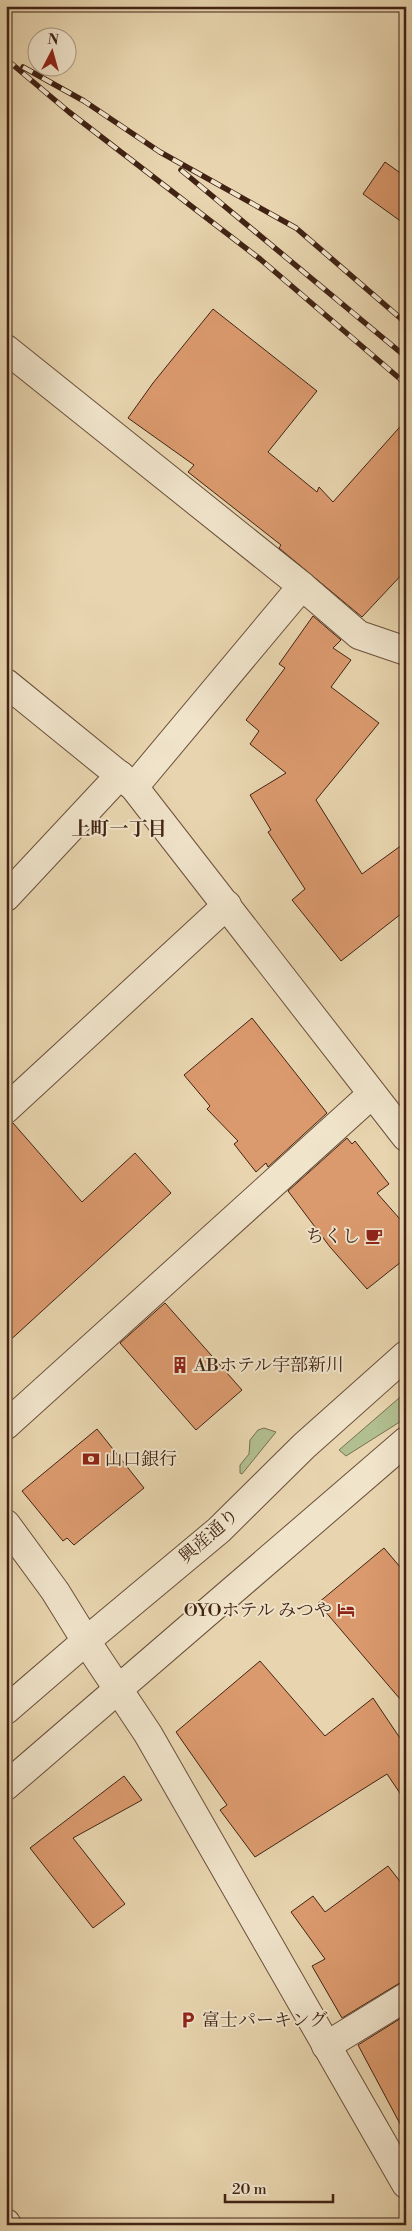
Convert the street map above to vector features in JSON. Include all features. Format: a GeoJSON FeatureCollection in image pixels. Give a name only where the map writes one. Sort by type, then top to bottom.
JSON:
{"type":"FeatureCollection","features":[{"type":"Feature","properties":{"kind":"street"},"geometry":{"type":"LineString","coordinates":[[6,349],[302,586],[359,635],[406,651]]}},
{"type":"Feature","properties":{"kind":"street"},"geometry":{"type":"LineString","coordinates":[[6,897],[127,781],[302,586]]}},
{"type":"Feature","properties":{"kind":"street"},"geometry":{"type":"LineString","coordinates":[[6,683],[127,781],[227,905],[406,1137]]}},
{"type":"Feature","properties":{"kind":"street"},"geometry":{"type":"LineString","coordinates":[[6,1109],[227,905]]}},
{"type":"Feature","properties":{"kind":"street"},"geometry":{"type":"LineString","coordinates":[[6,1425],[372,1094]]}},
{"type":"Feature","properties":{"kind":"street","name":"興産通り"},"geometry":{"type":"LineString","coordinates":[[6,1710],[86,1640],[219,1530],[304,1446],[406,1355]]}},
{"type":"Feature","properties":{"kind":"street"},"geometry":{"type":"LineString","coordinates":[[6,1786],[406,1441]]}},
{"type":"Feature","properties":{"kind":"street"},"geometry":{"type":"LineString","coordinates":[[6,1524],[55,1591],[148,1734],[406,2184]]}},
{"type":"Feature","properties":{"kind":"street"},"geometry":{"type":"LineString","coordinates":[[326,2046],[406,1997]]}},
{"type":"Feature","properties":{"kind":"green space"},"geometry":{"type":"Polygon","coordinates":[[[406,1392],[406,1418],[346,1456],[339,1450],[406,1392]]]}},
{"type":"Feature","properties":{"kind":"green space"},"geometry":{"type":"Polygon","coordinates":[[[264,1428],[276,1432],[242,1474],[240,1473],[240,1465],[249,1454],[250,1440],[258,1430],[264,1428]]]}},
{"type":"Feature","properties":{"kind":"building"},"geometry":{"type":"Polygon","coordinates":[[[385,162],[406,177],[406,225],[363,194],[385,162]]]}},
{"type":"Feature","properties":{"kind":"building"},"geometry":{"type":"Polygon","coordinates":[[[213,309],[317,391],[268,452],[317,492],[319,487],[333,502],[406,420],[406,570],[362,617],[279,548],[281,545],[188,472],[194,465],[128,418],[153,383],[213,309]]]}},
{"type":"Feature","properties":{"kind":"building"},"geometry":{"type":"Polygon","coordinates":[[[313,616],[341,640],[333,648],[351,660],[331,687],[379,723],[316,800],[362,874],[406,842],[406,910],[341,961],[292,900],[305,889],[268,832],[271,830],[250,795],[286,773],[250,744],[259,731],[246,720],[285,668],[279,664],[313,616]]]}},
{"type":"Feature","properties":{"kind":"building"},"geometry":{"type":"Polygon","coordinates":[[[252,1018],[327,1113],[268,1167],[266,1163],[256,1172],[234,1144],[238,1141],[207,1109],[210,1106],[184,1075],[252,1018]]]}},
{"type":"Feature","properties":{"kind":"building"},"geometry":{"type":"Polygon","coordinates":[[[13,1123],[82,1202],[135,1153],[171,1193],[6,1344],[6,1124],[13,1123]]]}},
{"type":"Feature","properties":{"kind":"building"},"geometry":{"type":"Polygon","coordinates":[[[347,1138],[352,1144],[355,1141],[389,1184],[377,1193],[406,1226],[406,1258],[367,1289],[330,1247],[288,1191],[347,1138]]]}},
{"type":"Feature","properties":{"kind":"building","name":"ABホテル宇部新川"},"geometry":{"type":"Polygon","coordinates":[[[165,1303],[242,1390],[196,1430],[120,1343],[165,1303]]]}},
{"type":"Feature","properties":{"kind":"building","name":"山口銀行"},"geometry":{"type":"Polygon","coordinates":[[[97,1429],[144,1488],[74,1545],[67,1538],[63,1541],[22,1491],[97,1429]]]}},
{"type":"Feature","properties":{"kind":"building"},"geometry":{"type":"Polygon","coordinates":[[[384,1548],[406,1574],[406,1706],[318,1603],[384,1548]]]}},
{"type":"Feature","properties":{"kind":"building"},"geometry":{"type":"Polygon","coordinates":[[[260,1661],[325,1736],[373,1698],[406,1747],[406,1802],[387,1774],[255,1857],[220,1810],[227,1805],[176,1732],[260,1661]]]}},
{"type":"Feature","properties":{"kind":"building"},"geometry":{"type":"Polygon","coordinates":[[[124,1776],[142,1800],[73,1838],[125,1904],[93,1928],[30,1848],[124,1776]]]}},
{"type":"Feature","properties":{"kind":"building"},"geometry":{"type":"Polygon","coordinates":[[[388,1866],[406,1889],[406,1981],[342,2018],[312,1966],[325,1959],[291,1912],[313,1896],[325,1912],[388,1866]]]}},
{"type":"Feature","properties":{"kind":"building"},"geometry":{"type":"Polygon","coordinates":[[[406,2015],[406,2135],[358,2045],[406,2015]]]}},
{"type":"Feature","properties":{"kind":"railway"},"geometry":{"type":"LineString","coordinates":[[6,59],[69,112],[260,259],[406,384]]}},
{"type":"Feature","properties":{"kind":"railway"},"geometry":{"type":"LineString","coordinates":[[23,67],[84,101],[160,152],[296,228],[406,323]]}},
{"type":"Feature","properties":{"kind":"railway"},"geometry":{"type":"LineString","coordinates":[[181,170],[406,357]]}},
{"type":"Feature","properties":{"kind":"place","name":"ちくし"},"geometry":{"type":"Point","coordinates":[374,1236]}},
{"type":"Feature","properties":{"kind":"place","name":"ABホテル宇部新川"},"geometry":{"type":"Point","coordinates":[180,1365]}},
{"type":"Feature","properties":{"kind":"place","name":"山口銀行"},"geometry":{"type":"Point","coordinates":[91,1459]}},
{"type":"Feature","properties":{"kind":"place","name":"OYOホテル みつや"},"geometry":{"type":"Point","coordinates":[346,1610]}},
{"type":"Feature","properties":{"kind":"place","name":"富士パーキング"},"geometry":{"type":"Point","coordinates":[188,2020]}},
{"type":"Feature","properties":{"kind":"district","name":"上町一丁目"},"geometry":{"type":"Point","coordinates":[119,829]}}]}
